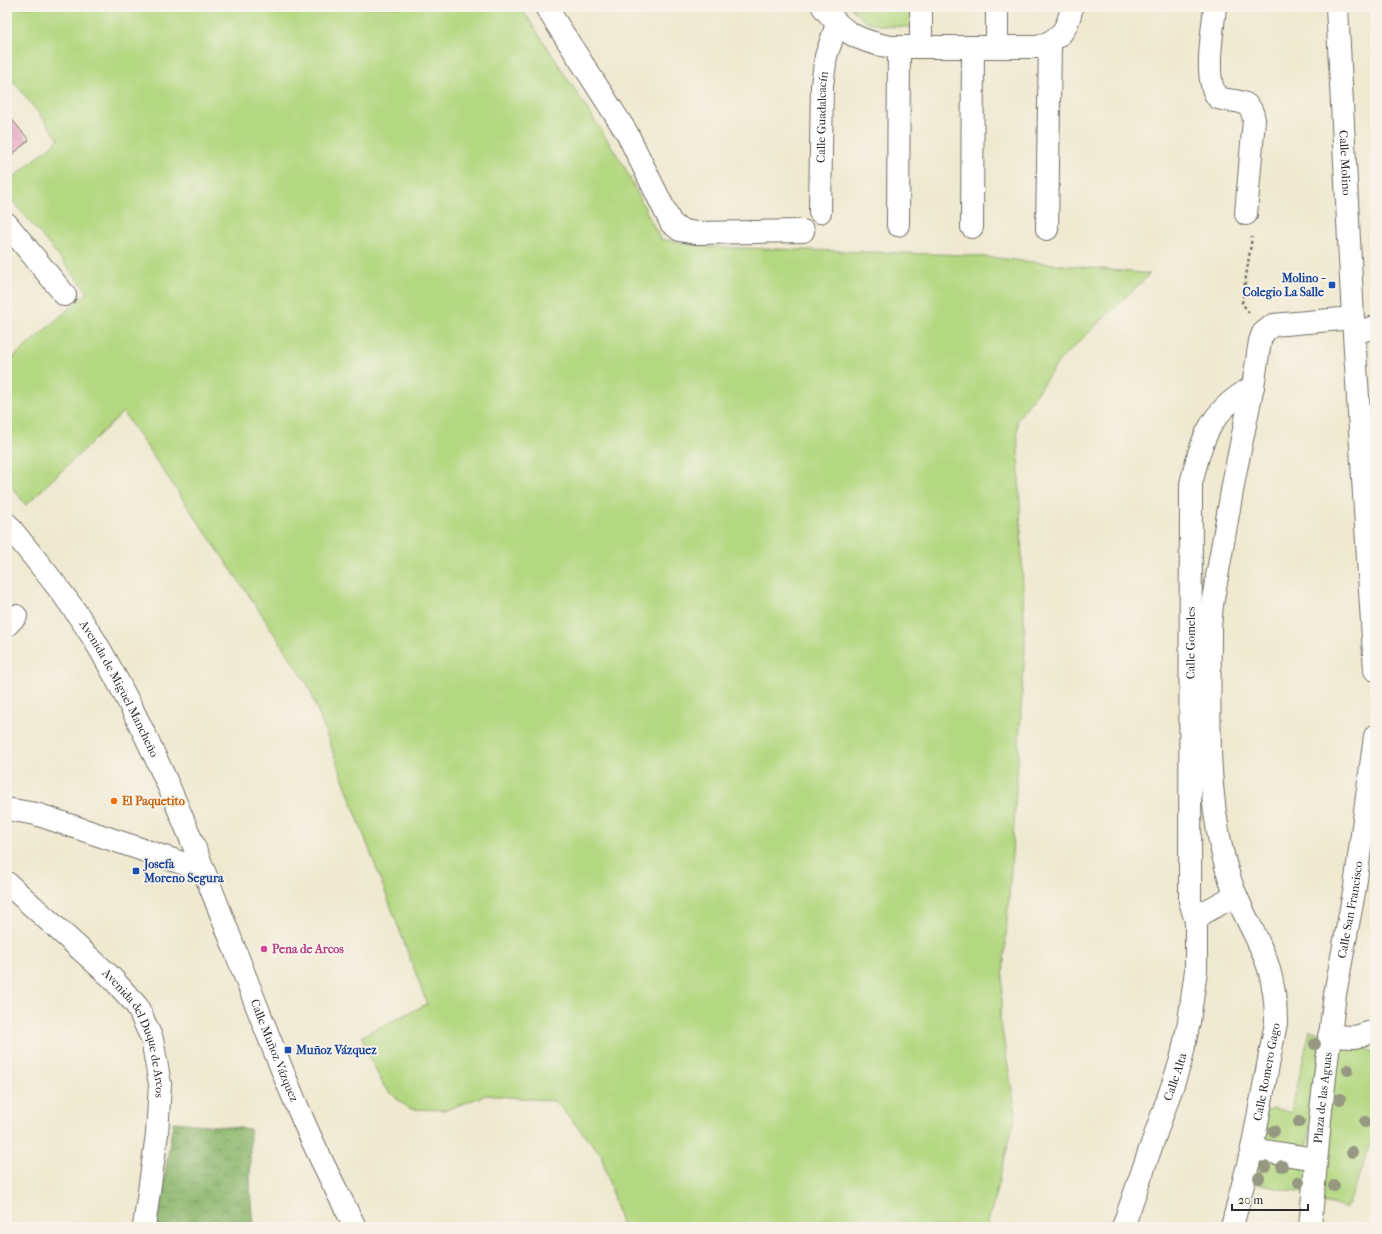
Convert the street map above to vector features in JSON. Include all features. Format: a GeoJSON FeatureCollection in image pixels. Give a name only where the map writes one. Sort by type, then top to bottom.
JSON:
{"type":"FeatureCollection","features":[{"type":"Feature","properties":{"kind":"street"},"geometry":{"type":"LineString","coordinates":[[546,7],[624,128],[670,223],[680,230],[696,233],[804,231]]}},
{"type":"Feature","properties":{"kind":"street"},"geometry":{"type":"LineString","coordinates":[[823,7],[837,24],[852,36],[871,44],[899,47],[1038,47],[1056,38],[1069,21],[1072,7]]}},
{"type":"Feature","properties":{"kind":"street"},"geometry":{"type":"LineString","coordinates":[[921,7],[921,47]]}},
{"type":"Feature","properties":{"kind":"street"},"geometry":{"type":"LineString","coordinates":[[997,7],[997,47]]}},
{"type":"Feature","properties":{"kind":"street"},"geometry":{"type":"LineString","coordinates":[[1215,7],[1210,70],[1213,92],[1218,98],[1242,102],[1248,105],[1253,111],[1254,120],[1246,214]]}},
{"type":"Feature","properties":{"kind":"street","name":"Calle Molino"},"geometry":{"type":"LineString","coordinates":[[1337,7],[1354,326]]}},
{"type":"Feature","properties":{"kind":"street","name":"Calle Guadalcacín"},"geometry":{"type":"LineString","coordinates":[[820,212],[822,85],[826,56],[837,24]]}},
{"type":"Feature","properties":{"kind":"street"},"geometry":{"type":"LineString","coordinates":[[1047,229],[1056,38]]}},
{"type":"Feature","properties":{"kind":"street"},"geometry":{"type":"LineString","coordinates":[[898,225],[899,47]]}},
{"type":"Feature","properties":{"kind":"street"},"geometry":{"type":"LineString","coordinates":[[972,227],[973,47]]}},
{"type":"Feature","properties":{"kind":"street"},"geometry":{"type":"LineString","coordinates":[[7,224],[65,295]]}},
{"type":"Feature","properties":{"kind":"street"},"geometry":{"type":"LineString","coordinates":[[1263,332],[1274,325],[1375,327]]}},
{"type":"Feature","properties":{"kind":"street"},"geometry":{"type":"LineString","coordinates":[[1354,326],[1375,670]]}},
{"type":"Feature","properties":{"kind":"street","name":"Calle Gomeles"},"geometry":{"type":"LineString","coordinates":[[1247,919],[1236,895],[1222,850],[1210,771],[1210,627],[1235,474],[1253,387],[1260,341],[1263,332]]}},
{"type":"Feature","properties":{"kind":"street","name":"Calle Gomeles"},"geometry":{"type":"LineString","coordinates":[[1196,921],[1190,901],[1191,484],[1206,434],[1214,418],[1235,397],[1253,387]]}},
{"type":"Feature","properties":{"kind":"street","name":"Avenida de Miguel Mancheño"},"geometry":{"type":"LineString","coordinates":[[7,524],[74,610],[100,649],[126,696],[155,756],[203,870]]}},
{"type":"Feature","properties":{"kind":"street","name":"Calle San Francisco"},"geometry":{"type":"LineString","coordinates":[[1329,1036],[1335,994],[1355,887],[1375,736]]}},
{"type":"Feature","properties":{"kind":"street"},"geometry":{"type":"LineString","coordinates":[[7,809],[36,814],[203,870]]}},
{"type":"Feature","properties":{"kind":"street","name":"Calle Muñoz Vázquez"},"geometry":{"type":"LineString","coordinates":[[203,870],[301,1115],[355,1227]]}},
{"type":"Feature","properties":{"kind":"street","name":"Avenida del Duque de Arcos"},"geometry":{"type":"LineString","coordinates":[[10,892],[111,976],[137,1006],[152,1039],[160,1084],[156,1134],[144,1227]]}},
{"type":"Feature","properties":{"kind":"street"},"geometry":{"type":"LineString","coordinates":[[1196,921],[1203,913],[1236,895]]}},
{"type":"Feature","properties":{"kind":"street","name":"Calle Romero Gago"},"geometry":{"type":"LineString","coordinates":[[1232,1227],[1252,1149],[1276,1023],[1276,1002],[1268,964],[1247,919]]}},
{"type":"Feature","properties":{"kind":"street","name":"Calle Alta"},"geometry":{"type":"LineString","coordinates":[[1122,1227],[1181,1060],[1189,1022],[1196,970],[1196,921]]}},
{"type":"Feature","properties":{"kind":"street"},"geometry":{"type":"LineString","coordinates":[[1329,1036],[1355,1037],[1375,1031]]}},
{"type":"Feature","properties":{"kind":"street","name":"Plaza de las Aguas"},"geometry":{"type":"LineString","coordinates":[[1310,1227],[1329,1036]]}},
{"type":"Feature","properties":{"kind":"street","name":"Plaza de las Aguas"},"geometry":{"type":"LineString","coordinates":[[1252,1149],[1316,1159]]}},
{"type":"Feature","properties":{"kind":"path"},"geometry":{"type":"LineString","coordinates":[[1246,214],[1253,230],[1242,303],[1263,332]]}},
{"type":"Feature","properties":{"kind":"green space"},"geometry":{"type":"Polygon","coordinates":[[[7,7],[521,7],[623,164],[660,239],[710,247],[966,255],[1150,274],[1060,360],[1017,420],[1025,646],[1000,1018],[1016,1114],[987,1227],[622,1227],[601,1154],[555,1101],[486,1095],[446,1110],[409,1109],[385,1088],[369,1057],[362,1036],[427,1004],[308,685],[252,600],[123,412],[26,505],[7,481],[7,363],[88,292],[7,194],[7,183],[59,139],[7,73],[7,7]]]}},
{"type":"Feature","properties":{"kind":"green space"},"geometry":{"type":"Polygon","coordinates":[[[851,7],[913,7],[913,27],[887,26],[871,23],[863,19],[851,7]]]}},
{"type":"Feature","properties":{"kind":"green space"},"geometry":{"type":"Polygon","coordinates":[[[1310,1030],[1322,1034],[1308,1144],[1300,1150],[1264,1140],[1265,1113],[1273,1108],[1291,1113],[1310,1030]]]}},
{"type":"Feature","properties":{"kind":"green space"},"geometry":{"type":"Polygon","coordinates":[[[1352,1045],[1361,1046],[1375,1053],[1375,1132],[1347,1208],[1318,1202],[1333,1059],[1340,1048],[1352,1045]]]}},
{"type":"Feature","properties":{"kind":"green space"},"geometry":{"type":"Polygon","coordinates":[[[173,1122],[250,1129],[250,1190],[253,1227],[157,1227],[173,1122]]]}},
{"type":"Feature","properties":{"kind":"green space"},"geometry":{"type":"Polygon","coordinates":[[[1257,1159],[1309,1168],[1308,1194],[1250,1183],[1257,1159]]]}},
{"type":"Feature","properties":{"kind":"building"},"geometry":{"type":"Polygon","coordinates":[[[7,114],[29,140],[7,159],[7,114]]]}},
{"type":"Feature","properties":{"kind":"building"},"geometry":{"type":"Polygon","coordinates":[[[1375,443],[1375,462],[1368,446],[1375,443]]]}},
{"type":"Feature","properties":{"kind":"place","name":"Molino - Colegio La Salle"},"geometry":{"type":"Point","coordinates":[1332,285]}},
{"type":"Feature","properties":{"kind":"place","name":"El Paquetito"},"geometry":{"type":"Point","coordinates":[114,801]}},
{"type":"Feature","properties":{"kind":"place","name":"Josefa Moreno Segura"},"geometry":{"type":"Point","coordinates":[136,871]}},
{"type":"Feature","properties":{"kind":"place","name":"Pena de Arcos"},"geometry":{"type":"Point","coordinates":[264,949]}},
{"type":"Feature","properties":{"kind":"place","name":"Muñoz Vázquez"},"geometry":{"type":"Point","coordinates":[288,1050]}}]}
